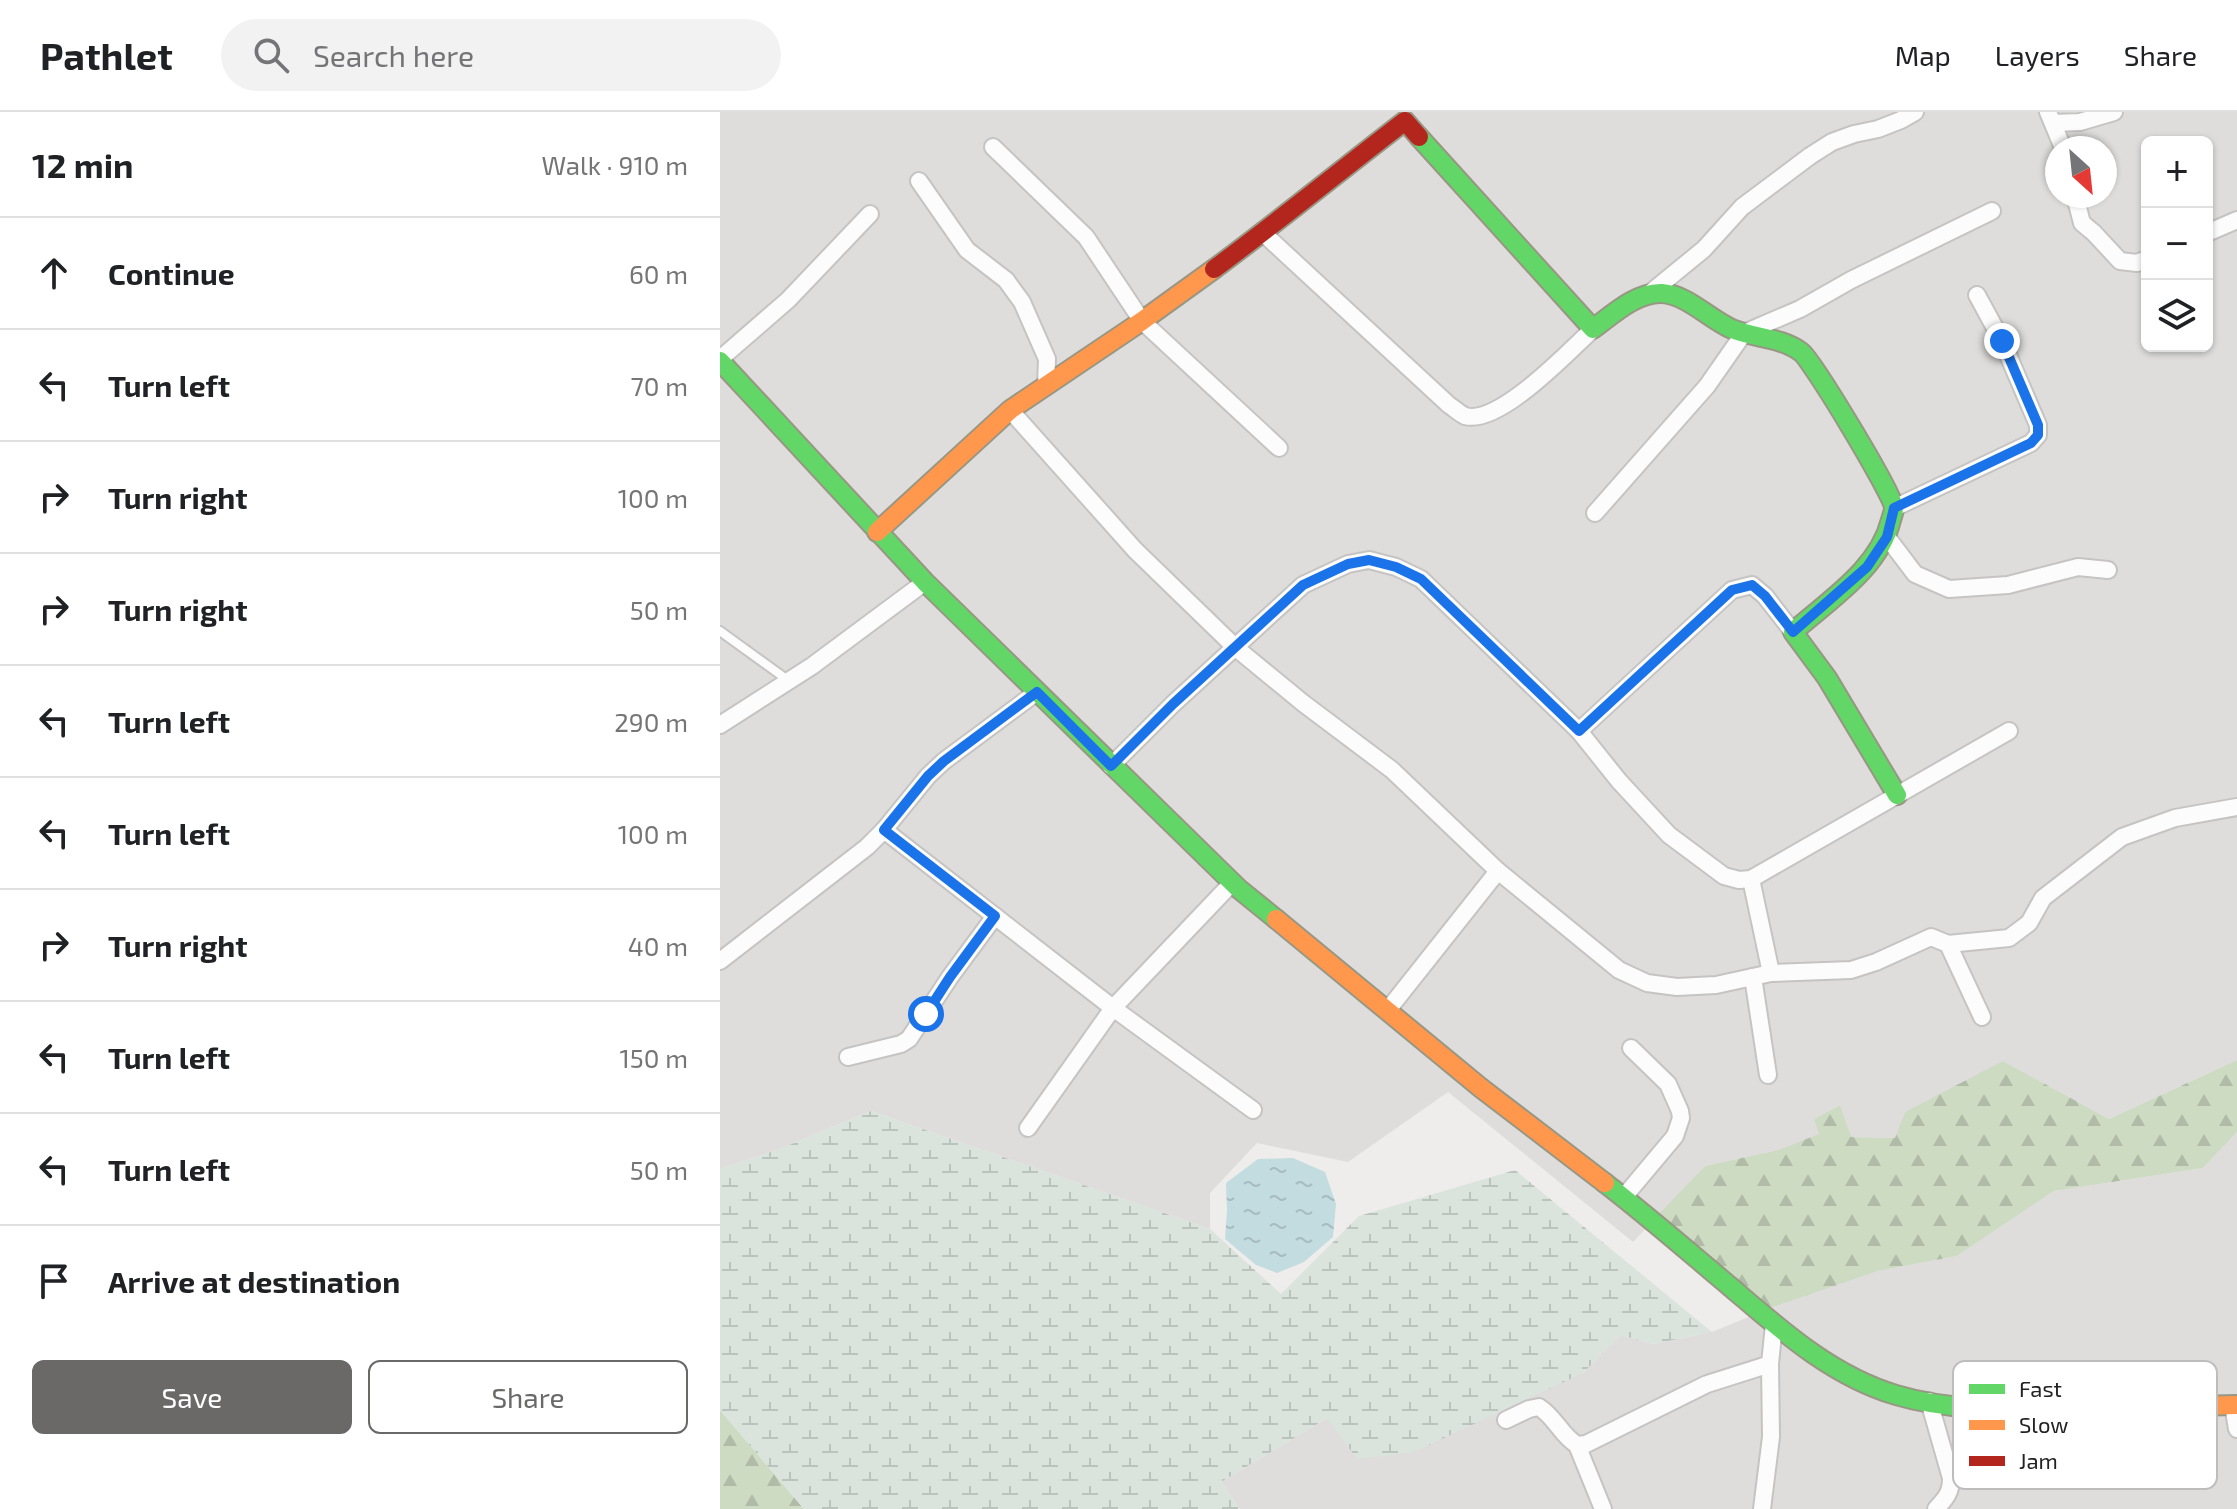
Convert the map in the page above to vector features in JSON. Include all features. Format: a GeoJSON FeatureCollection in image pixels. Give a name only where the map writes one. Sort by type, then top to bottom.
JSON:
{"type":"FeatureCollection","features":[{"type":"Feature","properties":{"kind":"street"},"geometry":{"type":"LineString","coordinates":[[1263,233],[1449,405],[1466,416],[1479,416],[1496,410],[1534,384],[1593,329],[1649,294],[1704,249],[1742,207],[1810,156],[1832,142],[1878,129],[1915,112]]}},
{"type":"Feature","properties":{"kind":"street"},"geometry":{"type":"LineString","coordinates":[[2050,118],[2080,122],[2114,112]]}},
{"type":"Feature","properties":{"kind":"street"},"geometry":{"type":"LineString","coordinates":[[877,532],[1010,410],[1142,321],[1263,233],[1412,117],[1593,329]]}},
{"type":"Feature","properties":{"kind":"street"},"geometry":{"type":"LineString","coordinates":[[993,147],[1086,237],[1142,321],[1279,448]]}},
{"type":"Feature","properties":{"kind":"street"},"geometry":{"type":"LineString","coordinates":[[919,181],[967,250],[1006,280],[1022,302],[1047,359],[1046,386]]}},
{"type":"Feature","properties":{"kind":"street"},"geometry":{"type":"LineString","coordinates":[[2077,208],[2082,223],[2120,261],[2141,261]]}},
{"type":"Feature","properties":{"kind":"street"},"geometry":{"type":"LineString","coordinates":[[1595,513],[1707,386],[1744,333],[1800,309],[1851,280],[1992,211]]}},
{"type":"Feature","properties":{"kind":"street"},"geometry":{"type":"LineString","coordinates":[[870,214],[788,300],[720,360],[925,582],[1232,883],[1284,928],[1819,1358],[1851,1377],[1896,1395],[1953,1404]]}},
{"type":"Feature","properties":{"kind":"street"},"geometry":{"type":"LineString","coordinates":[[2213,230],[2237,220]]}},
{"type":"Feature","properties":{"kind":"street"},"geometry":{"type":"LineString","coordinates":[[1649,294],[1666,293],[1700,309],[1724,325],[1799,348],[1809,359],[1876,471],[1894,508],[1887,537],[1867,567],[1793,632]]}},
{"type":"Feature","properties":{"kind":"street"},"geometry":{"type":"LineString","coordinates":[[1894,508],[2031,443],[2038,435],[2038,425],[2024,391],[1977,295]]}},
{"type":"Feature","properties":{"kind":"street"},"geometry":{"type":"LineString","coordinates":[[1010,410],[1135,550],[1236,648],[1392,770],[1498,871],[1619,970],[1647,983],[1677,987],[1716,985],[1771,973],[1851,970],[1931,937],[1948,944],[2009,938],[2029,923],[2043,898],[2122,837],[2175,818],[2237,807]]}},
{"type":"Feature","properties":{"kind":"street"},"geometry":{"type":"LineString","coordinates":[[1887,537],[1915,574],[1949,589],[2008,585],[2078,567],[2108,570]]}},
{"type":"Feature","properties":{"kind":"street"},"geometry":{"type":"LineString","coordinates":[[1111,766],[1173,704],[1303,585],[1348,564],[1369,560],[1396,567],[1421,579],[1579,731],[1619,781],[1669,835],[1724,876],[1751,879],[2009,731]]}},
{"type":"Feature","properties":{"kind":"street"},"geometry":{"type":"LineString","coordinates":[[720,725],[812,666],[925,582]]}},
{"type":"Feature","properties":{"kind":"street"},"geometry":{"type":"LineString","coordinates":[[1579,731],[1732,590],[1752,585],[1765,596],[1827,678],[1897,795]]}},
{"type":"Feature","properties":{"kind":"street"},"geometry":{"type":"LineString","coordinates":[[720,961],[835,873],[884,830],[944,761],[1037,692]]}},
{"type":"Feature","properties":{"kind":"street"},"geometry":{"type":"LineString","coordinates":[[884,830],[1113,1008],[1253,1110]]}},
{"type":"Feature","properties":{"kind":"street"},"geometry":{"type":"LineString","coordinates":[[1387,1011],[1498,871]]}},
{"type":"Feature","properties":{"kind":"street"},"geometry":{"type":"LineString","coordinates":[[1751,879],[1771,973]]}},
{"type":"Feature","properties":{"kind":"street"},"geometry":{"type":"LineString","coordinates":[[1028,1128],[1113,1008],[1232,883]]}},
{"type":"Feature","properties":{"kind":"street"},"geometry":{"type":"LineString","coordinates":[[848,1057],[901,1044],[909,1039],[995,916]]}},
{"type":"Feature","properties":{"kind":"street"},"geometry":{"type":"LineString","coordinates":[[1948,944],[1982,1017]]}},
{"type":"Feature","properties":{"kind":"street"},"geometry":{"type":"LineString","coordinates":[[1753,977],[1768,1075]]}},
{"type":"Feature","properties":{"kind":"street"},"geometry":{"type":"LineString","coordinates":[[1623,1198],[1675,1136],[1681,1118],[1668,1084],[1631,1048]]}},
{"type":"Feature","properties":{"kind":"street"},"geometry":{"type":"LineString","coordinates":[[1762,1509],[1771,1437],[1770,1364],[1774,1324]]}},
{"type":"Feature","properties":{"kind":"street"},"geometry":{"type":"LineString","coordinates":[[1577,1445],[1586,1444],[1707,1384],[1770,1364]]}},
{"type":"Feature","properties":{"kind":"street"},"geometry":{"type":"LineString","coordinates":[[1929,1401],[1951,1478],[1949,1495],[1936,1509]]}},
{"type":"Feature","properties":{"kind":"street"},"geometry":{"type":"LineString","coordinates":[[2235,1405],[2237,1429]]}},
{"type":"Feature","properties":{"kind":"street"},"geometry":{"type":"LineString","coordinates":[[1506,1420],[1529,1409],[1539,1407],[1546,1411],[1577,1445],[1603,1509]]}},
{"type":"Feature","properties":{"kind":"lane"},"geometry":{"type":"LineString","coordinates":[[720,631],[789,681]]}},
{"type":"Feature","properties":{"kind":"shaded area"},"geometry":{"type":"Polygon","coordinates":[[[720,112],[2237,112],[2237,1060],[2109,1119],[2003,1061],[1895,1138],[1850,1137],[1840,1105],[1814,1119],[1820,1134],[1778,1150],[1705,1166],[1633,1242],[1448,1092],[1348,1162],[1257,1143],[1210,1193],[1210,1229],[871,1111],[777,1150],[720,1169],[720,112]]]}},
{"type":"Feature","properties":{"kind":"shaded area"},"geometry":{"type":"Polygon","coordinates":[[[2237,1132],[2237,1509],[1240,1509],[1221,1482],[1327,1418],[1583,1373],[1621,1335],[1653,1344],[1712,1332],[1878,1271],[1957,1256],[2054,1191],[2203,1168],[2237,1132]]]}},
{"type":"Feature","properties":{"kind":"green space"},"geometry":{"type":"Polygon","coordinates":[[[2237,1060],[2237,1132],[2203,1168],[2054,1191],[1957,1256],[1878,1271],[1768,1309],[1655,1218],[1705,1166],[1778,1150],[1819,1134],[1814,1119],[1840,1105],[1851,1137],[1895,1138],[1905,1112],[2003,1061],[2109,1119],[2237,1060]]]}},
{"type":"Feature","properties":{"kind":"green space"},"geometry":{"type":"Polygon","coordinates":[[[871,1111],[1210,1229],[1281,1294],[1359,1216],[1515,1170],[1712,1332],[1653,1344],[1621,1335],[1583,1373],[1414,1452],[1357,1459],[1327,1418],[1221,1482],[1240,1509],[804,1509],[720,1410],[720,1169],[777,1150],[871,1111]]]}},
{"type":"Feature","properties":{"kind":"green space"},"geometry":{"type":"Polygon","coordinates":[[[720,1410],[804,1509],[720,1509],[720,1410]]]}},
{"type":"Feature","properties":{"kind":"water"},"geometry":{"type":"Polygon","coordinates":[[[1293,1158],[1325,1172],[1336,1204],[1333,1237],[1304,1262],[1277,1273],[1256,1265],[1225,1239],[1226,1183],[1258,1159],[1293,1158]]]}},
{"type":"Feature","properties":{"kind":"traffic: fast"},"geometry":{"type":"LineString","coordinates":[[1419,137],[1593,329],[1634,300],[1662,293],[1681,298],[1732,329],[1793,347],[1808,360],[1867,455],[1894,508],[1885,538],[1864,569],[1793,632],[1827,678],[1897,795]]}},
{"type":"Feature","properties":{"kind":"traffic: fast"},"geometry":{"type":"LineString","coordinates":[[720,361],[925,582],[1239,889],[1276,919]]}},
{"type":"Feature","properties":{"kind":"traffic: fast"},"geometry":{"type":"LineString","coordinates":[[1605,1183],[1789,1336],[1829,1364],[1896,1395],[1953,1406]]}},
{"type":"Feature","properties":{"kind":"traffic: slow"},"geometry":{"type":"LineString","coordinates":[[877,532],[1010,410],[1214,269]]}},
{"type":"Feature","properties":{"kind":"traffic: slow"},"geometry":{"type":"LineString","coordinates":[[1276,919],[1481,1088],[1605,1183]]}},
{"type":"Feature","properties":{"kind":"traffic: slow"},"geometry":{"type":"LineString","coordinates":[[2217,1405],[2237,1405]]}},
{"type":"Feature","properties":{"kind":"traffic: jam"},"geometry":{"type":"LineString","coordinates":[[1214,269],[1405,121],[1419,137]]}},
{"type":"Feature","properties":{"kind":"route"},"geometry":{"type":"LineString","coordinates":[[926,1014],[995,916],[884,830],[944,761],[1037,692],[1111,766],[1173,704],[1303,585],[1348,564],[1369,560],[1396,567],[1421,579],[1579,731],[1732,590],[1752,585],[1765,596],[1793,632],[1867,567],[1887,537],[1894,508],[2031,443],[2038,435],[2038,425],[2002,341]]}}]}
